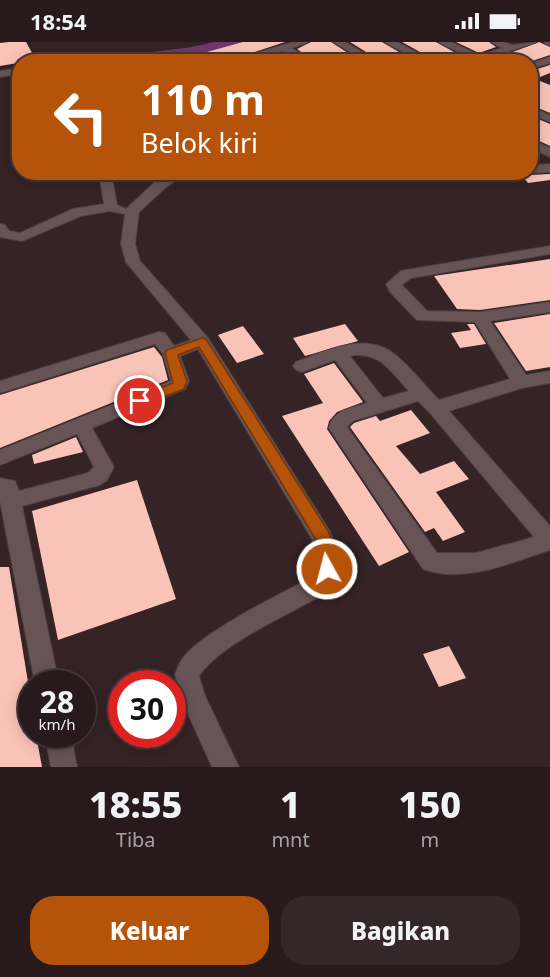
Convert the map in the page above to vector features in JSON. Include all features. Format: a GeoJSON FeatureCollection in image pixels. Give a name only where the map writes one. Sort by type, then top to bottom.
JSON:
{"type":"FeatureCollection","features":[{"type":"Feature","properties":{"kind":"street"},"geometry":{"type":"LineString","coordinates":[[259,54],[304,42]]}},
{"type":"Feature","properties":{"kind":"street"},"geometry":{"type":"LineString","coordinates":[[338,42],[360,54]]}},
{"type":"Feature","properties":{"kind":"street"},"geometry":{"type":"LineString","coordinates":[[389,42],[414,54]]}},
{"type":"Feature","properties":{"kind":"street"},"geometry":{"type":"LineString","coordinates":[[443,42],[469,54]]}},
{"type":"Feature","properties":{"kind":"street"},"geometry":{"type":"LineString","coordinates":[[496,42],[511,48]]}},
{"type":"Feature","properties":{"kind":"street"},"geometry":{"type":"LineString","coordinates":[[499,54],[532,42]]}},
{"type":"Feature","properties":{"kind":"street"},"geometry":{"type":"LineString","coordinates":[[283,47],[295,54]]}},
{"type":"Feature","properties":{"kind":"street"},"geometry":{"type":"LineString","coordinates":[[106,180],[111,207]]}},
{"type":"Feature","properties":{"kind":"street"},"geometry":{"type":"LineString","coordinates":[[168,180],[132,211],[128,244],[134,262],[202,342],[322,536],[329,553],[327,569],[317,586],[206,650],[190,665],[187,681],[226,767]]}},
{"type":"Feature","properties":{"kind":"street"},"geometry":{"type":"LineString","coordinates":[[0,228],[4,234],[22,237],[78,212],[111,207],[120,211],[132,211]]}},
{"type":"Feature","properties":{"kind":"street"},"geometry":{"type":"LineString","coordinates":[[550,250],[406,274],[394,284],[395,289],[423,316],[480,317],[550,307]]}},
{"type":"Feature","properties":{"kind":"street"},"geometry":{"type":"LineString","coordinates":[[480,317],[521,382]]}},
{"type":"Feature","properties":{"kind":"street"},"geometry":{"type":"LineString","coordinates":[[0,387],[159,337],[171,353],[180,381],[179,386],[0,458]]}},
{"type":"Feature","properties":{"kind":"street"},"geometry":{"type":"LineString","coordinates":[[171,353],[202,342]]}},
{"type":"Feature","properties":{"kind":"street"},"geometry":{"type":"LineString","coordinates":[[302,366],[350,350],[375,349],[394,363],[422,393],[436,408],[550,541],[477,563],[451,566],[431,562],[338,428],[339,422],[347,416],[422,393]]}},
{"type":"Feature","properties":{"kind":"street"},"geometry":{"type":"LineString","coordinates":[[339,354],[378,405]]}},
{"type":"Feature","properties":{"kind":"street"},"geometry":{"type":"LineString","coordinates":[[436,408],[521,382],[550,377]]}},
{"type":"Feature","properties":{"kind":"street"},"geometry":{"type":"LineString","coordinates":[[44,670],[5,493],[93,479],[100,475],[104,467],[81,425]]}},
{"type":"Feature","properties":{"kind":"street"},"geometry":{"type":"LineString","coordinates":[[60,748],[64,767]]}},
{"type":"Feature","properties":{"kind":"building"},"geometry":{"type":"Polygon","coordinates":[[[26,42],[33,54],[12,54],[12,64],[0,66],[0,43],[26,42]]]}},
{"type":"Feature","properties":{"kind":"building"},"geometry":{"type":"Polygon","coordinates":[[[243,42],[285,42],[248,54],[200,54],[243,42]]]}},
{"type":"Feature","properties":{"kind":"building"},"geometry":{"type":"Polygon","coordinates":[[[311,42],[331,42],[350,54],[304,54],[297,49],[311,42]]]}},
{"type":"Feature","properties":{"kind":"building"},"geometry":{"type":"Polygon","coordinates":[[[350,42],[382,42],[402,54],[369,54],[350,42]]]}},
{"type":"Feature","properties":{"kind":"building"},"geometry":{"type":"Polygon","coordinates":[[[402,42],[436,42],[458,54],[424,54],[402,42]]]}},
{"type":"Feature","properties":{"kind":"building"},"geometry":{"type":"Polygon","coordinates":[[[456,42],[489,42],[496,47],[479,53],[456,42]]]}},
{"type":"Feature","properties":{"kind":"building"},"geometry":{"type":"Polygon","coordinates":[[[539,42],[550,47],[550,55],[538,59],[538,54],[508,54],[539,42]]]}},
{"type":"Feature","properties":{"kind":"building"},"geometry":{"type":"Polygon","coordinates":[[[550,65],[550,73],[538,78],[538,69],[550,65]]]}},
{"type":"Feature","properties":{"kind":"building"},"geometry":{"type":"Polygon","coordinates":[[[538,80],[550,85],[550,113],[538,108],[538,80]]]}},
{"type":"Feature","properties":{"kind":"building"},"geometry":{"type":"Polygon","coordinates":[[[538,119],[550,124],[550,146],[538,140],[538,119]]]}},
{"type":"Feature","properties":{"kind":"building"},"geometry":{"type":"Polygon","coordinates":[[[550,174],[550,180],[528,183],[526,180],[538,180],[538,175],[550,174]]]}},
{"type":"Feature","properties":{"kind":"building"},"geometry":{"type":"Polygon","coordinates":[[[550,259],[550,300],[480,310],[457,309],[434,276],[550,259]]]}},
{"type":"Feature","properties":{"kind":"building"},"geometry":{"type":"Polygon","coordinates":[[[550,314],[550,367],[526,371],[494,323],[550,314]]]}},
{"type":"Feature","properties":{"kind":"building"},"geometry":{"type":"Polygon","coordinates":[[[345,324],[358,341],[305,356],[293,338],[345,324]]]}},
{"type":"Feature","properties":{"kind":"building"},"geometry":{"type":"Polygon","coordinates":[[[467,324],[474,324],[486,344],[460,348],[451,333],[471,330],[467,324]]]}},
{"type":"Feature","properties":{"kind":"building"},"geometry":{"type":"Polygon","coordinates":[[[243,326],[264,354],[237,363],[218,335],[243,326]]]}},
{"type":"Feature","properties":{"kind":"building"},"geometry":{"type":"Polygon","coordinates":[[[154,347],[162,357],[168,380],[0,448],[0,395],[154,347]]]}},
{"type":"Feature","properties":{"kind":"building"},"geometry":{"type":"Polygon","coordinates":[[[334,363],[363,402],[337,412],[329,421],[327,429],[409,552],[379,566],[282,416],[323,403],[304,374],[334,363]]]}},
{"type":"Feature","properties":{"kind":"building"},"geometry":{"type":"Polygon","coordinates":[[[411,410],[430,433],[396,446],[420,474],[454,461],[469,479],[436,492],[465,532],[443,541],[434,528],[425,532],[350,427],[354,423],[376,416],[380,421],[411,410]]]}},
{"type":"Feature","properties":{"kind":"building"},"geometry":{"type":"Polygon","coordinates":[[[76,437],[83,452],[34,464],[32,455],[76,437]]]}},
{"type":"Feature","properties":{"kind":"building"},"geometry":{"type":"Polygon","coordinates":[[[137,480],[176,599],[58,640],[32,511],[137,480]]]}},
{"type":"Feature","properties":{"kind":"building"},"geometry":{"type":"Polygon","coordinates":[[[0,567],[9,567],[26,670],[18,670],[18,748],[38,748],[42,767],[0,767],[0,567]]]}},
{"type":"Feature","properties":{"kind":"building"},"geometry":{"type":"Polygon","coordinates":[[[449,646],[466,678],[439,687],[423,654],[449,646]]]}},
{"type":"Feature","properties":{"kind":"waterway"},"geometry":{"type":"LineString","coordinates":[[184,54],[236,42]]}},
{"type":"Feature","properties":{"kind":"route"},"geometry":{"type":"LineString","coordinates":[[140,401],[179,386],[180,381],[171,353],[202,342],[322,536],[329,553],[327,569]]}}]}
